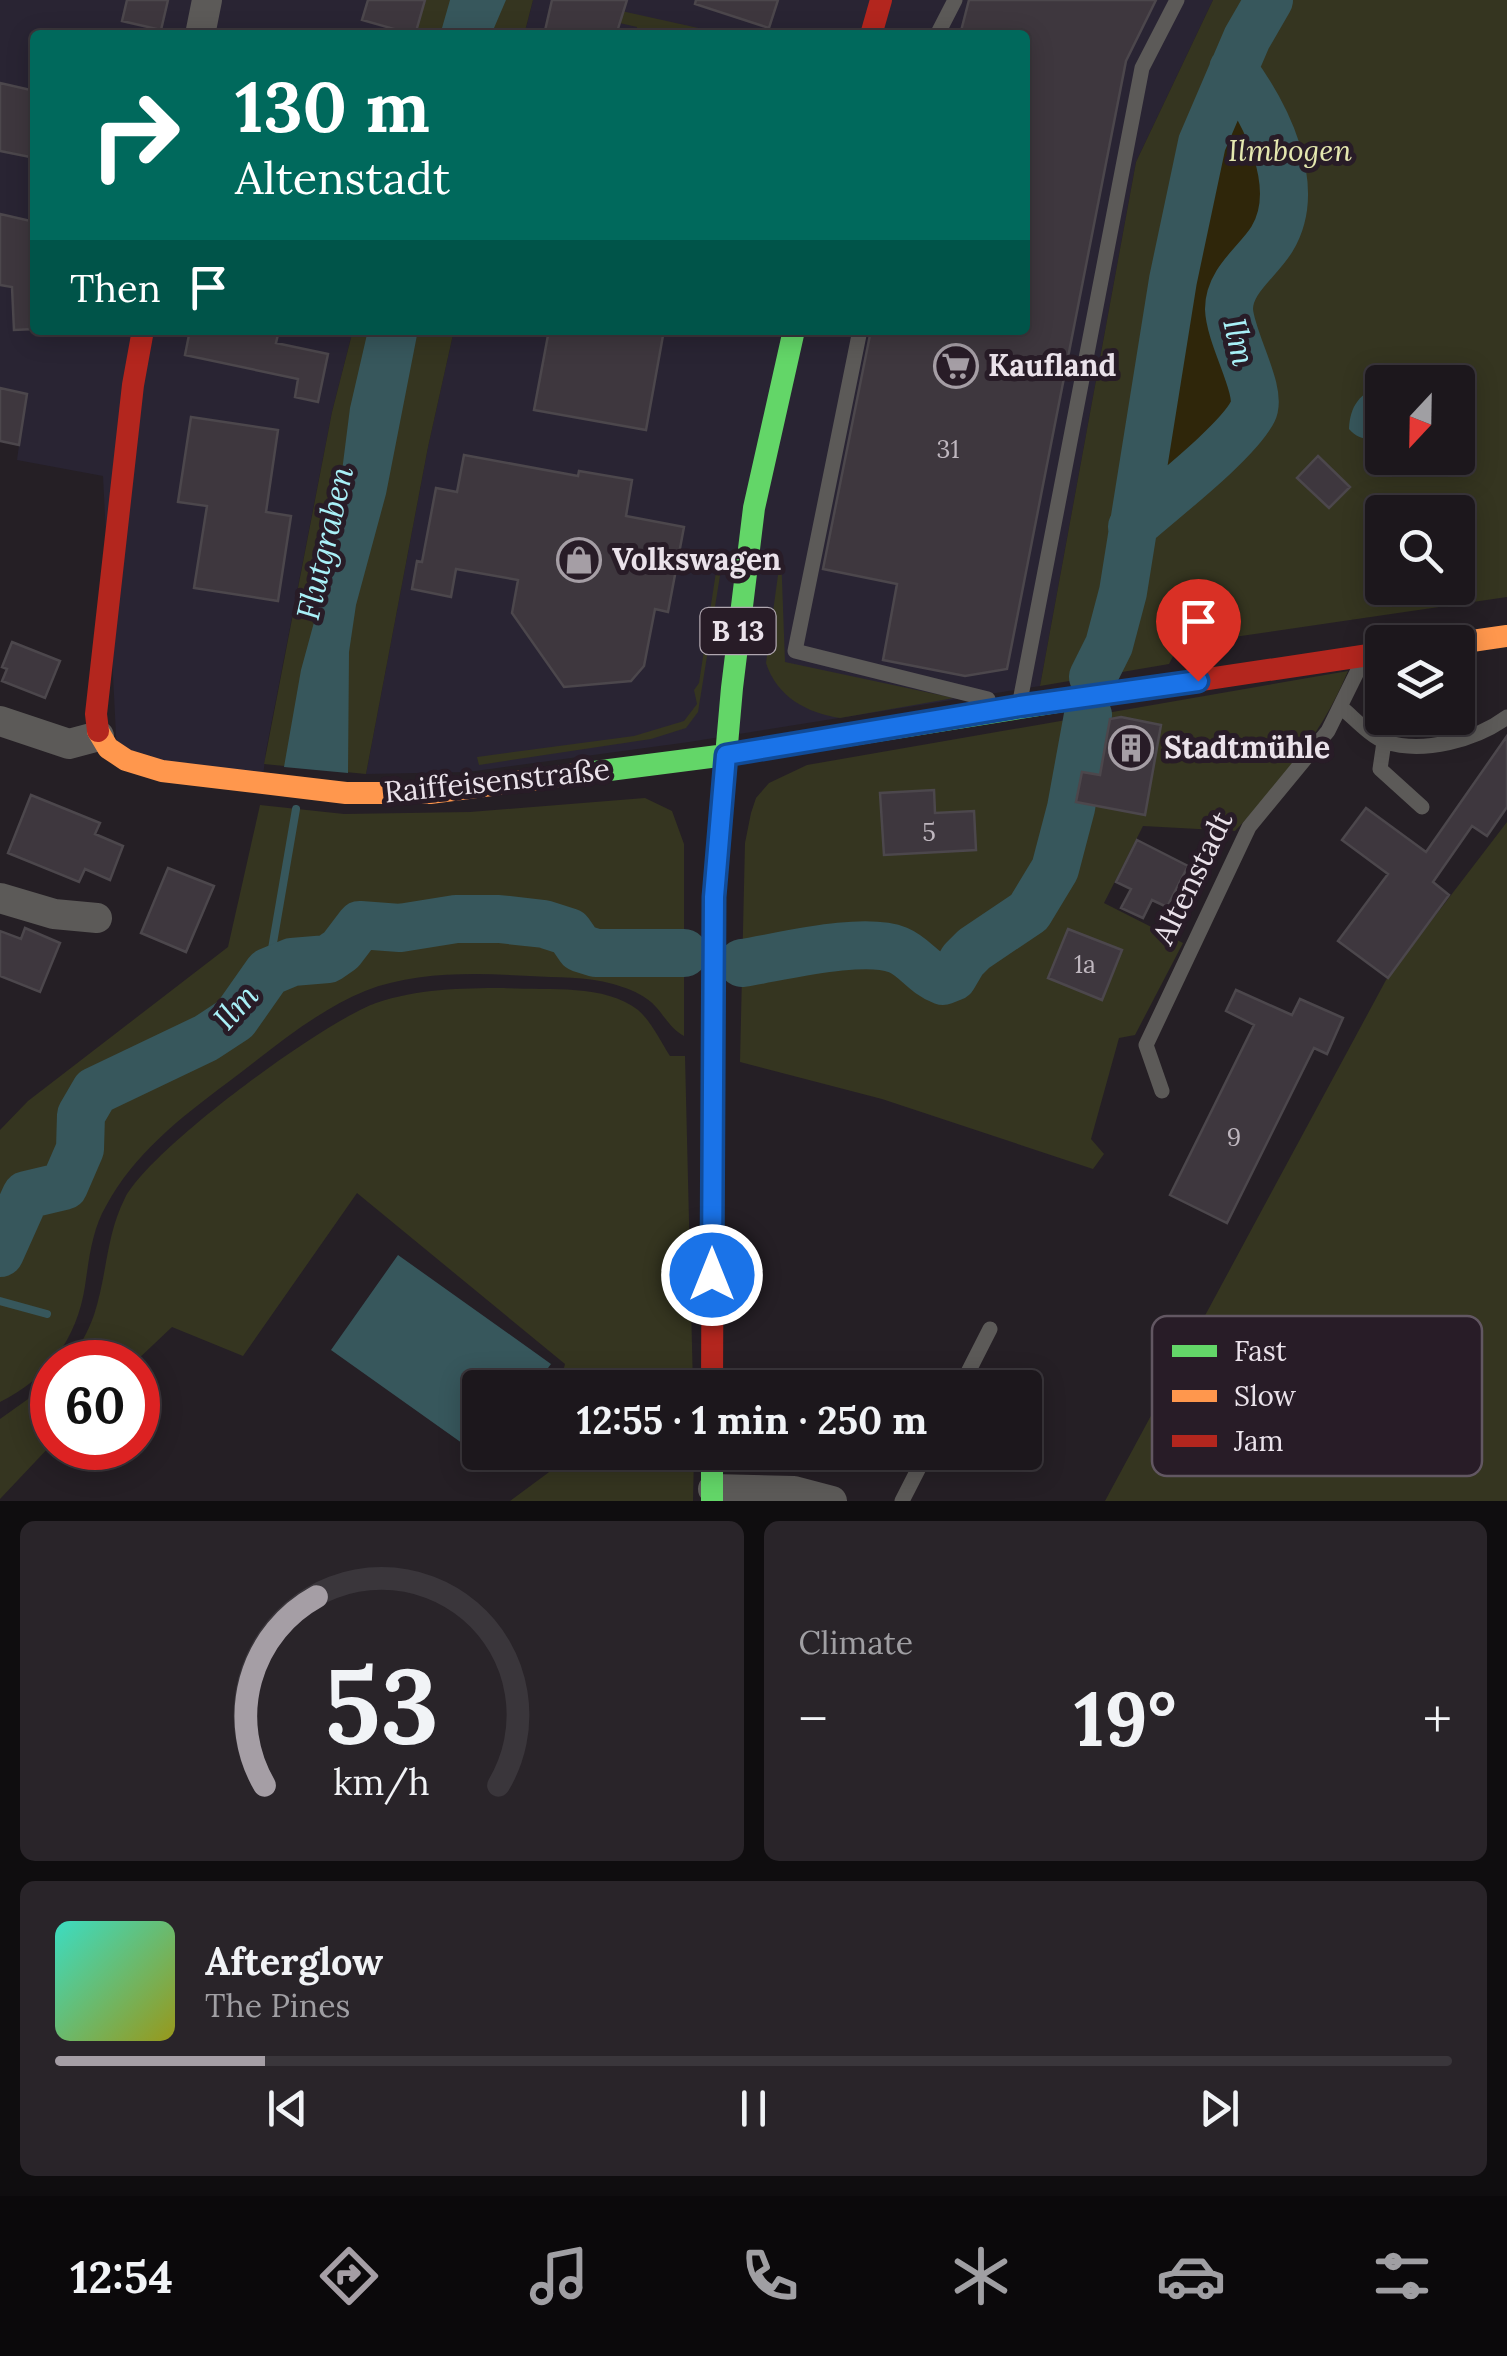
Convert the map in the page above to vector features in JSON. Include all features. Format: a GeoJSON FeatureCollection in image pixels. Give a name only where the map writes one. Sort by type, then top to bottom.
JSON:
{"type":"FeatureCollection","features":[{"type":"Feature","properties":{"kind":"street"},"geometry":{"type":"LineString","coordinates":[[201,30],[208,0]]}},
{"type":"Feature","properties":{"kind":"street"},"geometry":{"type":"LineString","coordinates":[[872,30],[880,0]]}},
{"type":"Feature","properties":{"kind":"street"},"geometry":{"type":"LineString","coordinates":[[0,721],[69,744],[99,736],[96,714],[142,335]]}},
{"type":"Feature","properties":{"kind":"street","name":"B 13"},"geometry":{"type":"LineString","coordinates":[[712,1370],[714,897],[754,508],[793,335]]}},
{"type":"Feature","properties":{"kind":"street"},"geometry":{"type":"LineString","coordinates":[[1475,641],[1507,636]]}},
{"type":"Feature","properties":{"kind":"street","name":"Altenstadt"},"geometry":{"type":"LineString","coordinates":[[726,755],[1020,706],[1365,655]]}},
{"type":"Feature","properties":{"kind":"street","name":"Raiffeisenstraße"},"geometry":{"type":"LineString","coordinates":[[99,736],[117,755],[139,765],[346,794],[456,791],[726,755]]}},
{"type":"Feature","properties":{"kind":"street"},"geometry":{"type":"LineString","coordinates":[[0,898],[54,914],[97,918]]}},
{"type":"Feature","properties":{"kind":"street"},"geometry":{"type":"LineString","coordinates":[[712,1495],[794,1491],[832,1501]]}},
{"type":"Feature","properties":{"kind":"lane"},"geometry":{"type":"LineString","coordinates":[[940,30],[954,0]]}},
{"type":"Feature","properties":{"kind":"lane"},"geometry":{"type":"LineString","coordinates":[[859,335],[795,651],[1020,706],[1125,108],[1177,0]]}},
{"type":"Feature","properties":{"kind":"lane","name":"Altenstadt"},"geometry":{"type":"LineString","coordinates":[[1162,1091],[1146,1045],[1239,846],[1260,811],[1311,754],[1365,669]]}},
{"type":"Feature","properties":{"kind":"lane"},"geometry":{"type":"LineString","coordinates":[[1342,708],[1384,742],[1439,747],[1507,717]]}},
{"type":"Feature","properties":{"kind":"lane"},"geometry":{"type":"LineString","coordinates":[[1384,742],[1380,769],[1422,807]]}},
{"type":"Feature","properties":{"kind":"lane"},"geometry":{"type":"LineString","coordinates":[[969,1370],[990,1329]]}},
{"type":"Feature","properties":{"kind":"lane"},"geometry":{"type":"LineString","coordinates":[[902,1501],[917,1470]]}},
{"type":"Feature","properties":{"kind":"shaded area"},"geometry":{"type":"Polygon","coordinates":[[[0,0],[426,0],[417,30],[30,30],[30,335],[352,335],[332,412],[262,785],[117,755],[103,476],[17,460],[19,445],[0,441],[0,0]]]}},
{"type":"Feature","properties":{"kind":"shaded area"},"geometry":{"type":"Polygon","coordinates":[[[533,0],[1213,0],[1136,162],[1040,686],[689,742],[468,772],[366,774],[453,335],[1030,335],[1030,30],[525,30],[533,0]]]}},
{"type":"Feature","properties":{"kind":"green space"},"geometry":{"type":"Polygon","coordinates":[[[426,0],[533,0],[525,30],[417,30],[426,0]]]}},
{"type":"Feature","properties":{"kind":"green space"},"geometry":{"type":"Polygon","coordinates":[[[552,0],[707,30],[637,30],[550,7],[552,0]]]}},
{"type":"Feature","properties":{"kind":"green space","name":"Ilmbogen"},"geometry":{"type":"Polygon","coordinates":[[[1213,0],[1507,0],[1507,597],[1475,602],[1475,495],[1365,495],[1365,605],[1452,605],[1179,645],[1169,664],[1040,686],[1136,162],[1213,0]]]}},
{"type":"Feature","properties":{"kind":"green space"},"geometry":{"type":"Polygon","coordinates":[[[352,335],[453,335],[366,774],[264,764],[332,412],[352,335]]]}},
{"type":"Feature","properties":{"kind":"green space"},"geometry":{"type":"Polygon","coordinates":[[[781,553],[785,662],[954,698],[840,718],[816,712],[786,694],[766,663],[781,553]]]}},
{"type":"Feature","properties":{"kind":"green space"},"geometry":{"type":"Polygon","coordinates":[[[723,557],[698,712],[686,728],[651,739],[479,765],[477,757],[634,736],[684,721],[697,704],[694,690],[699,683],[718,559],[723,557]]]}},
{"type":"Feature","properties":{"kind":"green space"},"geometry":{"type":"Polygon","coordinates":[[[1348,671],[1326,716],[1299,756],[1235,831],[1143,826],[1104,903],[1183,943],[1135,1035],[1119,1038],[1091,1139],[1104,1154],[1093,1169],[882,1099],[740,1062],[745,843],[756,798],[769,783],[807,765],[1348,671]]]}},
{"type":"Feature","properties":{"kind":"green space"},"geometry":{"type":"Polygon","coordinates":[[[645,798],[672,811],[684,844],[684,1036],[639,994],[582,978],[446,975],[385,984],[346,1000],[293,1032],[192,1110],[130,1170],[97,1225],[81,1305],[67,1340],[30,1340],[30,1383],[0,1402],[0,1130],[28,1101],[228,947],[260,805],[344,814],[470,812],[645,798]]]}},
{"type":"Feature","properties":{"kind":"green space"},"geometry":{"type":"Polygon","coordinates":[[[1507,822],[1507,1501],[1105,1501],[1152,1414],[1152,1476],[1482,1476],[1482,1316],[1205,1316],[1386,980],[1507,822]]]}},
{"type":"Feature","properties":{"kind":"green space"},"geometry":{"type":"Polygon","coordinates":[[[455,989],[555,989],[608,996],[638,1010],[670,1056],[685,1056],[693,1370],[563,1370],[565,1364],[357,1193],[243,1356],[172,1327],[158,1340],[82,1340],[94,1315],[114,1226],[125,1198],[167,1149],[279,1060],[350,1015],[392,998],[455,989]]]}},
{"type":"Feature","properties":{"kind":"green space"},"geometry":{"type":"Polygon","coordinates":[[[30,1398],[30,1467],[0,1499],[0,1419],[30,1398]]]}},
{"type":"Feature","properties":{"kind":"green space"},"geometry":{"type":"Polygon","coordinates":[[[552,1470],[694,1470],[693,1501],[510,1501],[552,1470]]]}},
{"type":"Feature","properties":{"kind":"sand"},"geometry":{"type":"Polygon","coordinates":[[[1238,112],[1249,117],[1254,130],[1266,194],[1264,225],[1233,274],[1221,313],[1224,338],[1243,386],[1246,409],[1151,493],[1195,252],[1238,112]]]}},
{"type":"Feature","properties":{"kind":"water"},"geometry":{"type":"Polygon","coordinates":[[[450,0],[506,0],[493,30],[441,30],[450,0]]]}},
{"type":"Feature","properties":{"kind":"water"},"geometry":{"type":"Polygon","coordinates":[[[367,335],[417,335],[386,494],[356,605],[349,652],[348,773],[284,767],[301,670],[319,604],[320,571],[339,495],[350,408],[367,335]]]}},
{"type":"Feature","properties":{"kind":"water"},"geometry":{"type":"Polygon","coordinates":[[[1365,394],[1365,438],[1349,429],[1351,413],[1365,394]]]}},
{"type":"Feature","properties":{"kind":"water"},"geometry":{"type":"Polygon","coordinates":[[[398,1255],[551,1364],[547,1370],[462,1370],[462,1443],[331,1350],[398,1255]]]}},
{"type":"Feature","properties":{"kind":"building"},"geometry":{"type":"Polygon","coordinates":[[[127,0],[168,0],[161,30],[122,21],[127,0]]]}},
{"type":"Feature","properties":{"kind":"building"},"geometry":{"type":"Polygon","coordinates":[[[368,0],[425,0],[416,30],[397,30],[362,20],[368,0]]]}},
{"type":"Feature","properties":{"kind":"building"},"geometry":{"type":"Polygon","coordinates":[[[552,0],[627,0],[618,30],[545,30],[552,0]]]}},
{"type":"Feature","properties":{"kind":"building"},"geometry":{"type":"Polygon","coordinates":[[[696,0],[778,0],[769,28],[695,4],[696,0]]]}},
{"type":"Feature","properties":{"kind":"building"},"geometry":{"type":"Polygon","coordinates":[[[969,0],[1156,0],[1126,61],[1007,669],[965,676],[883,660],[897,584],[823,569],[870,335],[1030,335],[1030,30],[961,30],[969,0]]]}},
{"type":"Feature","properties":{"kind":"building"},"geometry":{"type":"Polygon","coordinates":[[[0,83],[30,90],[30,157],[0,151],[0,83]]]}},
{"type":"Feature","properties":{"kind":"building"},"geometry":{"type":"Polygon","coordinates":[[[0,214],[30,221],[30,329],[14,330],[12,287],[0,285],[0,214]]]}},
{"type":"Feature","properties":{"kind":"building"},"geometry":{"type":"Polygon","coordinates":[[[189,335],[278,335],[276,343],[328,354],[318,402],[295,397],[298,379],[185,355],[189,335]]]}},
{"type":"Feature","properties":{"kind":"building"},"geometry":{"type":"Polygon","coordinates":[[[548,335],[663,335],[646,430],[534,410],[548,335]]]}},
{"type":"Feature","properties":{"kind":"building"},"geometry":{"type":"Polygon","coordinates":[[[0,388],[27,394],[19,445],[0,441],[0,388]]]}},
{"type":"Feature","properties":{"kind":"building"},"geometry":{"type":"Polygon","coordinates":[[[191,417],[278,430],[266,512],[291,516],[278,601],[194,588],[207,506],[178,502],[191,417]]]}},
{"type":"Feature","properties":{"kind":"building"},"geometry":{"type":"Polygon","coordinates":[[[464,455],[578,476],[579,471],[632,480],[626,516],[684,527],[668,612],[655,609],[644,666],[631,681],[564,687],[512,613],[518,580],[456,569],[451,597],[412,589],[417,561],[422,562],[436,488],[457,492],[464,455]]]}},
{"type":"Feature","properties":{"kind":"building"},"geometry":{"type":"Polygon","coordinates":[[[1318,456],[1350,487],[1329,508],[1297,478],[1318,456]]]}},
{"type":"Feature","properties":{"kind":"building"},"geometry":{"type":"Polygon","coordinates":[[[12,642],[60,661],[45,698],[2,681],[7,669],[2,667],[12,642]]]}},
{"type":"Feature","properties":{"kind":"building","name":"Stadtmühle"},"geometry":{"type":"Polygon","coordinates":[[[1121,717],[1161,725],[1145,815],[1076,802],[1082,772],[1100,775],[1110,719],[1121,717]]]}},
{"type":"Feature","properties":{"kind":"building"},"geometry":{"type":"Polygon","coordinates":[[[1507,736],[1507,807],[1487,836],[1472,826],[1433,882],[1449,895],[1388,978],[1338,941],[1388,874],[1342,840],[1366,808],[1426,852],[1507,736]]]}},
{"type":"Feature","properties":{"kind":"building"},"geometry":{"type":"Polygon","coordinates":[[[934,790],[935,813],[974,811],[976,850],[884,855],[880,793],[934,790]]]}},
{"type":"Feature","properties":{"kind":"building"},"geometry":{"type":"Polygon","coordinates":[[[31,795],[100,823],[95,834],[123,846],[110,880],[85,869],[79,882],[8,853],[31,795]]]}},
{"type":"Feature","properties":{"kind":"building"},"geometry":{"type":"Polygon","coordinates":[[[1137,840],[1188,866],[1167,907],[1152,900],[1143,918],[1121,908],[1131,889],[1116,882],[1137,840]]]}},
{"type":"Feature","properties":{"kind":"building"},"geometry":{"type":"Polygon","coordinates":[[[168,868],[214,886],[186,952],[141,933],[168,868]]]}},
{"type":"Feature","properties":{"kind":"building"},"geometry":{"type":"Polygon","coordinates":[[[25,928],[60,943],[40,992],[0,976],[0,931],[21,939],[25,928]]]}},
{"type":"Feature","properties":{"kind":"building"},"geometry":{"type":"Polygon","coordinates":[[[1068,929],[1122,950],[1102,1000],[1048,978],[1068,929]]]}},
{"type":"Feature","properties":{"kind":"building"},"geometry":{"type":"Polygon","coordinates":[[[1236,990],[1292,1015],[1300,999],[1343,1018],[1327,1054],[1314,1048],[1227,1223],[1170,1195],[1254,1025],[1226,1011],[1236,990]]]}},
{"type":"Feature","properties":{"kind":"waterway","name":"Ilm"},"geometry":{"type":"LineString","coordinates":[[1093,677],[1109,645],[1123,592],[1173,280],[1202,143],[1247,38],[1269,0]]}},
{"type":"Feature","properties":{"kind":"waterway","name":"Ilm"},"geometry":{"type":"LineString","coordinates":[[1132,527],[1232,439],[1245,424],[1255,402],[1231,321],[1230,299],[1239,280],[1272,239],[1281,218],[1284,196],[1282,173],[1268,128],[1233,69]]}},
{"type":"Feature","properties":{"kind":"waterway","name":"Ilm"},"geometry":{"type":"LineString","coordinates":[[742,963],[844,946],[883,946],[904,953],[943,981],[953,977],[974,949],[1029,912],[1055,869],[1088,715]]}},
{"type":"Feature","properties":{"kind":"waterway","name":"Flutgraben"},"geometry":{"type":"LineString","coordinates":[[268,972],[296,809]]}},
{"type":"Feature","properties":{"kind":"waterway","name":"Ilm"},"geometry":{"type":"LineString","coordinates":[[0,1253],[26,1195],[64,1186],[80,1149],[81,1115],[95,1091],[206,1038],[235,1019],[268,972],[292,962],[328,959],[341,950],[360,925],[400,928],[456,919],[499,919],[544,924],[569,932],[580,948],[596,953],[684,953]]}},
{"type":"Feature","properties":{"kind":"waterway"},"geometry":{"type":"LineString","coordinates":[[0,1301],[47,1314]]}},
{"type":"Feature","properties":{"kind":"traffic: fast"},"geometry":{"type":"LineString","coordinates":[[719,835],[754,508],[793,335]]}},
{"type":"Feature","properties":{"kind":"traffic: fast"},"geometry":{"type":"LineString","coordinates":[[578,774],[726,755],[1095,696]]}},
{"type":"Feature","properties":{"kind":"traffic: fast"},"geometry":{"type":"LineString","coordinates":[[712,1470],[712,1501]]}},
{"type":"Feature","properties":{"kind":"traffic: slow"},"geometry":{"type":"LineString","coordinates":[[1475,641],[1507,636]]}},
{"type":"Feature","properties":{"kind":"traffic: slow"},"geometry":{"type":"LineString","coordinates":[[98,731],[108,748],[126,760],[162,771],[346,793],[430,793],[578,774]]}},
{"type":"Feature","properties":{"kind":"traffic: jam"},"geometry":{"type":"LineString","coordinates":[[872,30],[881,0]]}},
{"type":"Feature","properties":{"kind":"traffic: jam"},"geometry":{"type":"LineString","coordinates":[[98,731],[96,714],[142,335]]}},
{"type":"Feature","properties":{"kind":"traffic: jam"},"geometry":{"type":"LineString","coordinates":[[1095,696],[1365,656]]}},
{"type":"Feature","properties":{"kind":"traffic: jam"},"geometry":{"type":"LineString","coordinates":[[712,1370],[714,897],[719,835]]}},
{"type":"Feature","properties":{"kind":"place","name":"Kaufland"},"geometry":{"type":"Point","coordinates":[956,366]}},
{"type":"Feature","properties":{"kind":"place","name":"Volkswagen"},"geometry":{"type":"Point","coordinates":[579,560]}},
{"type":"Feature","properties":{"kind":"place","name":"Stadtmühle"},"geometry":{"type":"Point","coordinates":[1131,748]}},
{"type":"Feature","properties":{"kind":"route"},"geometry":{"type":"LineString","coordinates":[[712,1275],[714,897],[726,755],[1198,681]]}}]}
